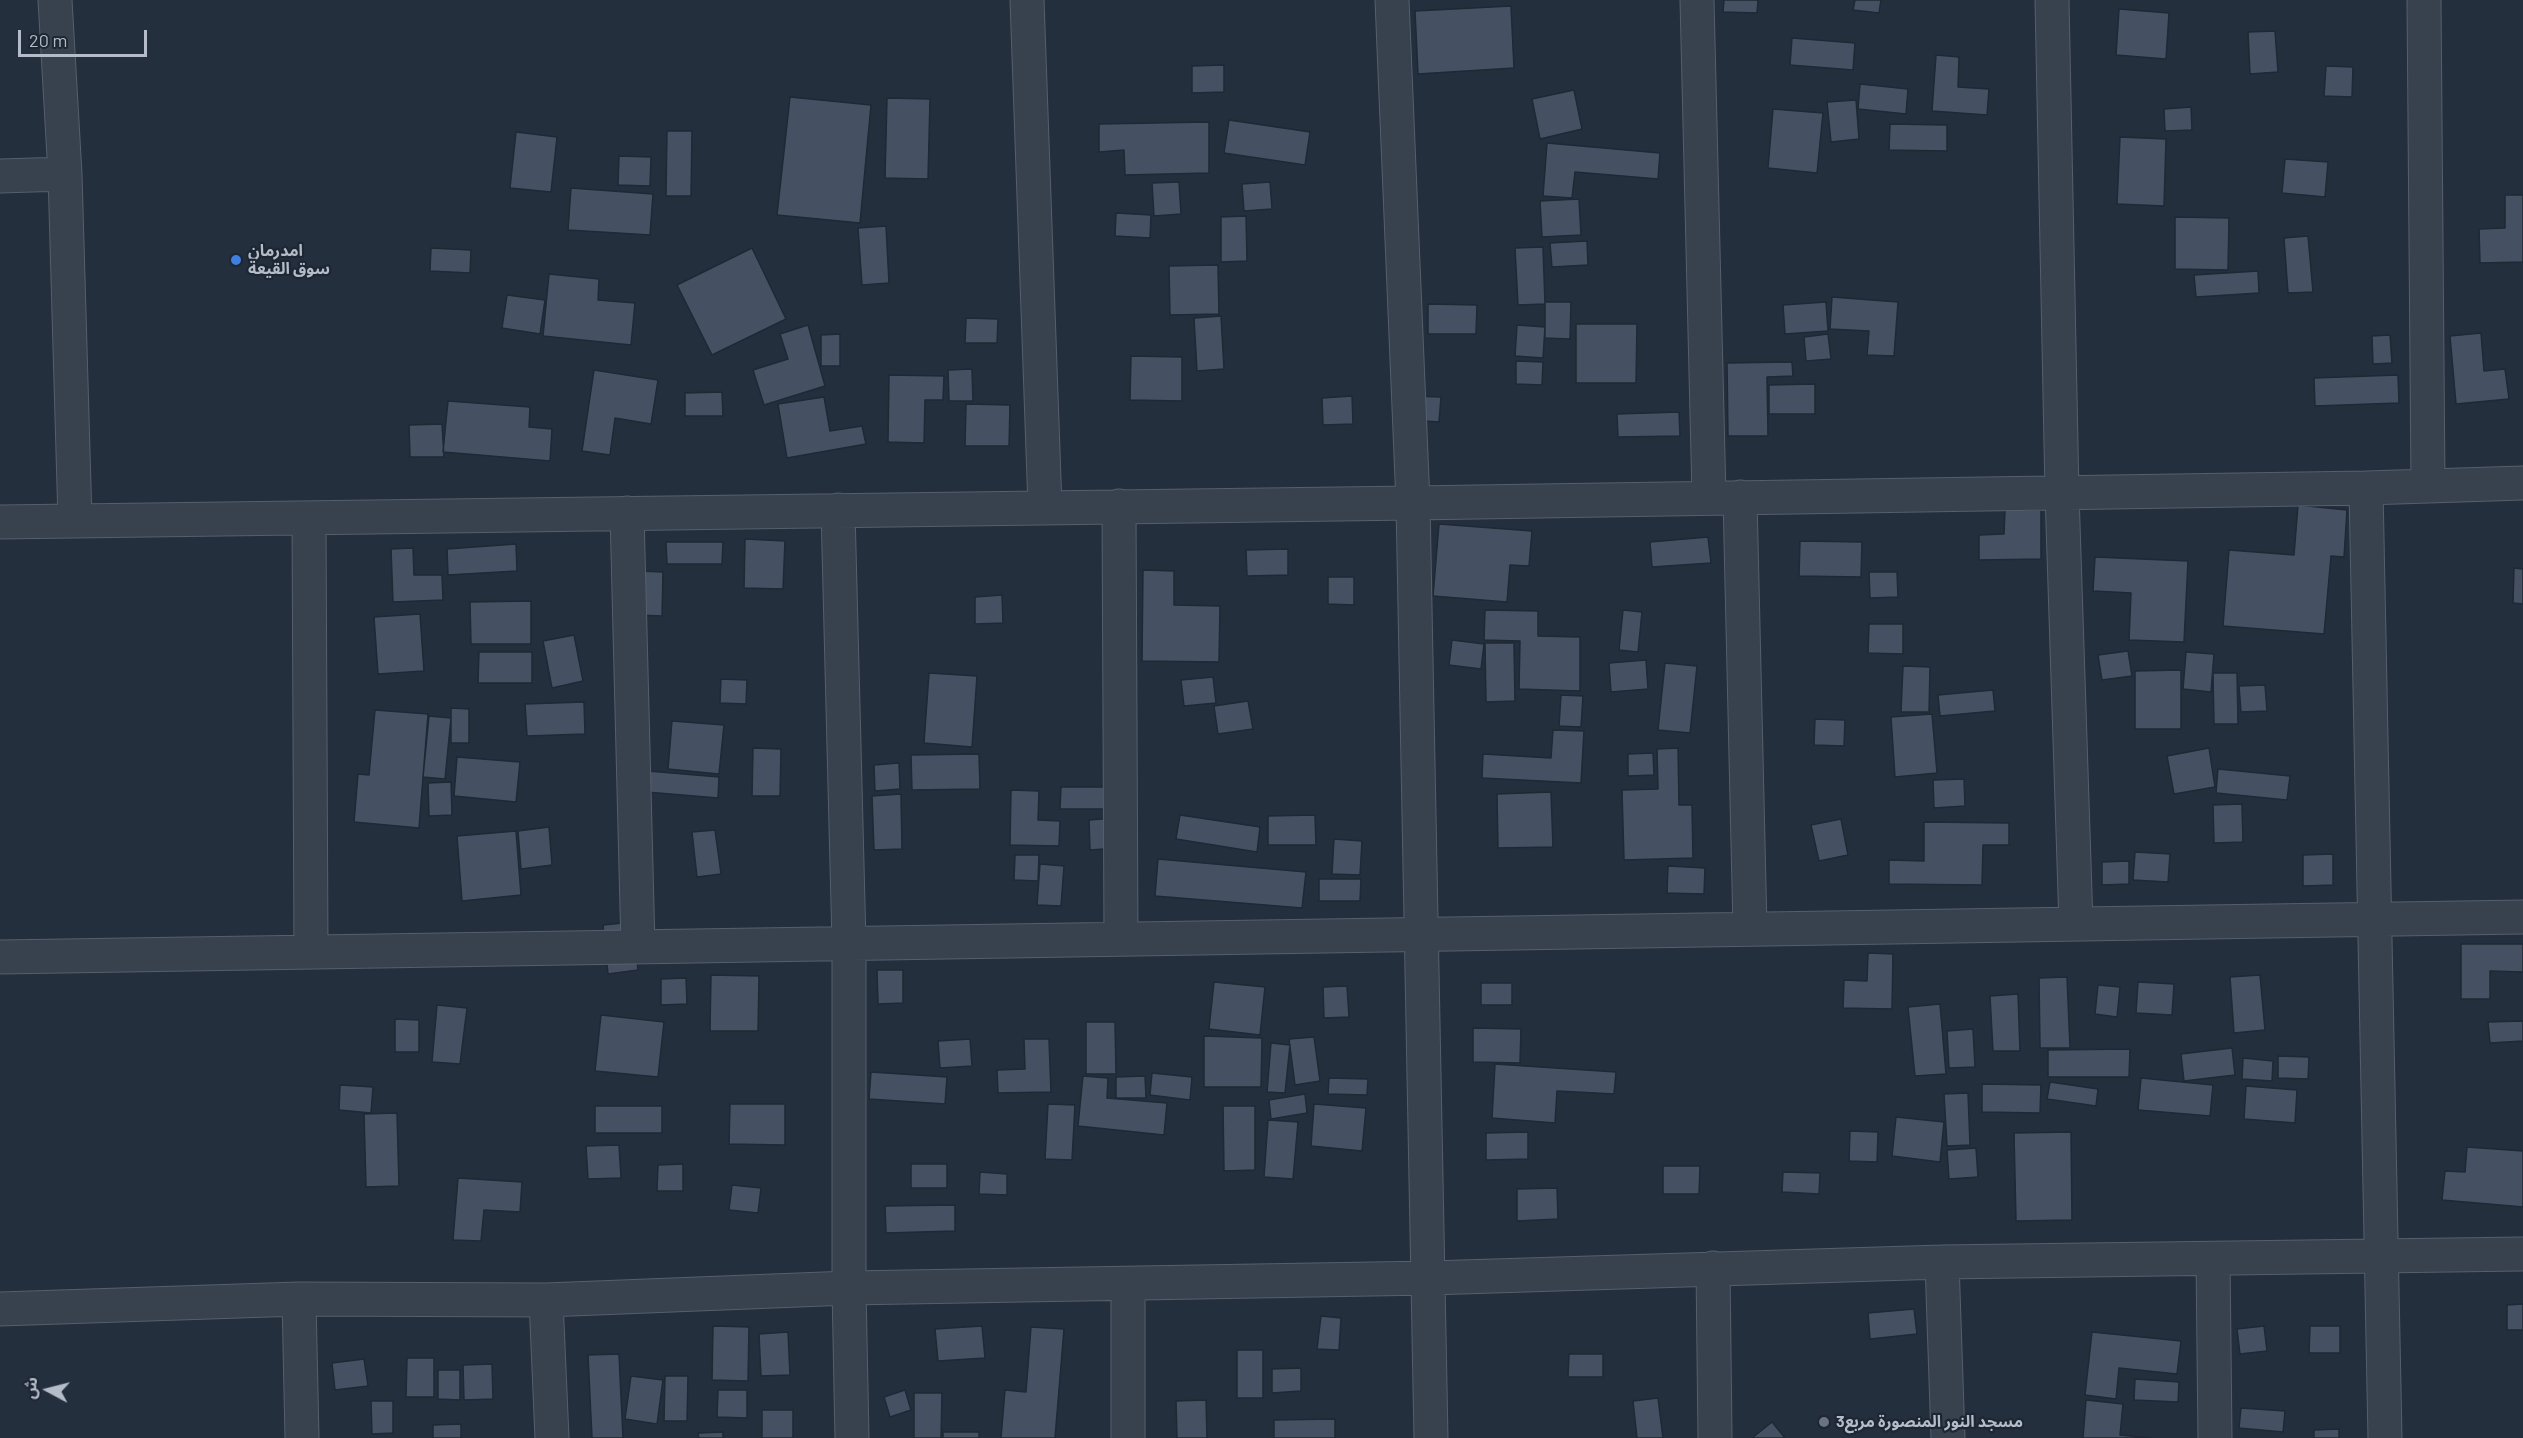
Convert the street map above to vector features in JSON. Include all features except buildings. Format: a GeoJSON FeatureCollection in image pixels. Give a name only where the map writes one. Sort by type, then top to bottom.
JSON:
{"type":"FeatureCollection","features":[{"type":"Feature","properties":{"kind":"street"},"geometry":{"type":"LineString","coordinates":[[55,0],[65,174],[75,521]]}},
{"type":"Feature","properties":{"kind":"street"},"geometry":{"type":"LineString","coordinates":[[1027,0],[1045,507]]}},
{"type":"Feature","properties":{"kind":"street"},"geometry":{"type":"LineString","coordinates":[[1392,0],[1413,503],[1430,1278],[1431,1438]]}},
{"type":"Feature","properties":{"kind":"street"},"geometry":{"type":"LineString","coordinates":[[1697,0],[1750,929]]}},
{"type":"Feature","properties":{"kind":"street"},"geometry":{"type":"LineString","coordinates":[[2052,0],[2062,493],[2076,924]]}},
{"type":"Feature","properties":{"kind":"street"},"geometry":{"type":"LineString","coordinates":[[2424,0],[2428,484]]}},
{"type":"Feature","properties":{"kind":"street"},"geometry":{"type":"LineString","coordinates":[[0,176],[65,174]]}},
{"type":"Feature","properties":{"kind":"street"},"geometry":{"type":"LineString","coordinates":[[0,522],[2062,493],[2523,483]]}},
{"type":"Feature","properties":{"kind":"street"},"geometry":{"type":"LineString","coordinates":[[2366,488],[2385,1438]]}},
{"type":"Feature","properties":{"kind":"street"},"geometry":{"type":"LineString","coordinates":[[1119,506],[1120,939]]}},
{"type":"Feature","properties":{"kind":"street"},"geometry":{"type":"LineString","coordinates":[[837,510],[849,943],[849,1288],[852,1438]]}},
{"type":"Feature","properties":{"kind":"street"},"geometry":{"type":"LineString","coordinates":[[627,513],[638,946]]}},
{"type":"Feature","properties":{"kind":"street"},"geometry":{"type":"LineString","coordinates":[[309,518],[311,951]]}},
{"type":"Feature","properties":{"kind":"street"},"geometry":{"type":"LineString","coordinates":[[0,957],[196,956],[311,951],[2523,917]]}},
{"type":"Feature","properties":{"kind":"street"},"geometry":{"type":"LineString","coordinates":[[0,1309],[299,1299],[546,1300],[849,1288],[1128,1285],[1942,1263],[2523,1254]]}},
{"type":"Feature","properties":{"kind":"street"},"geometry":{"type":"LineString","coordinates":[[2213,1259],[2215,1438]]}},
{"type":"Feature","properties":{"kind":"street"},"geometry":{"type":"LineString","coordinates":[[1942,1263],[1948,1438]]}},
{"type":"Feature","properties":{"kind":"street"},"geometry":{"type":"LineString","coordinates":[[1713,1268],[1715,1438]]}},
{"type":"Feature","properties":{"kind":"street"},"geometry":{"type":"LineString","coordinates":[[1128,1285],[1128,1438]]}},
{"type":"Feature","properties":{"kind":"street"},"geometry":{"type":"LineString","coordinates":[[299,1299],[302,1438]]}},
{"type":"Feature","properties":{"kind":"street"},"geometry":{"type":"LineString","coordinates":[[546,1300],[552,1438]]}},
{"type":"Feature","properties":{"kind":"place","name":"امدرمان سوق القيعة"},"geometry":{"type":"Point","coordinates":[236,260]}},
{"type":"Feature","properties":{"kind":"place","name":"مسجد النور المنصورة مربع3"},"geometry":{"type":"Point","coordinates":[1824,1422]}}]}
